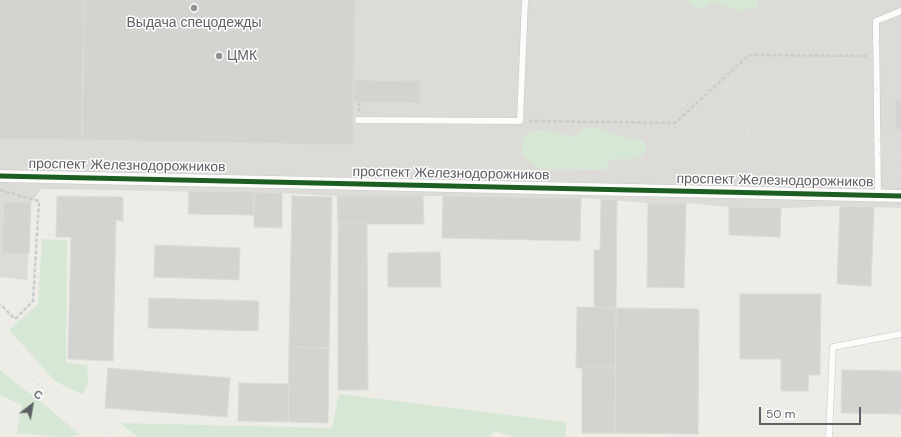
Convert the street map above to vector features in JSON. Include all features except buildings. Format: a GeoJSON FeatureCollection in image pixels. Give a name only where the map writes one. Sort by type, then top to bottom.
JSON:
{"type":"FeatureCollection","features":[{"type":"Feature","properties":{"kind":"street","name":"проспект Железнодорожников"},"geometry":{"type":"LineString","coordinates":[[0,176],[901,196]]}},
{"type":"Feature","properties":{"kind":"lane"},"geometry":{"type":"LineString","coordinates":[[358,120],[520,121],[525,0]]}},
{"type":"Feature","properties":{"kind":"lane"},"geometry":{"type":"LineString","coordinates":[[878,196],[876,21],[901,11]]}},
{"type":"Feature","properties":{"kind":"lane"},"geometry":{"type":"LineString","coordinates":[[830,437],[833,347],[901,334]]}},
{"type":"Feature","properties":{"kind":"path"},"geometry":{"type":"LineString","coordinates":[[520,121],[675,123],[749,55],[876,56]]}},
{"type":"Feature","properties":{"kind":"path"},"geometry":{"type":"LineString","coordinates":[[0,190],[39,201],[33,301],[15,319],[0,304]]}},
{"type":"Feature","properties":{"kind":"shaded area"},"geometry":{"type":"Polygon","coordinates":[[[0,0],[901,0],[901,208],[840,206],[781,208],[729,207],[686,203],[648,203],[581,198],[337,196],[282,193],[41,189],[31,203],[27,280],[0,277],[0,0]]]}},
{"type":"Feature","properties":{"kind":"green space"},"geometry":{"type":"Polygon","coordinates":[[[683,0],[758,1],[757,7],[741,12],[712,2],[705,7],[697,8],[683,0]]]}},
{"type":"Feature","properties":{"kind":"green space"},"geometry":{"type":"Polygon","coordinates":[[[600,128],[612,134],[641,140],[646,144],[646,150],[638,159],[611,159],[604,170],[539,169],[523,156],[521,142],[526,134],[536,130],[554,132],[576,138],[581,130],[600,128]]]}},
{"type":"Feature","properties":{"kind":"green space"},"geometry":{"type":"Polygon","coordinates":[[[42,239],[67,240],[66,363],[87,365],[88,383],[83,394],[55,381],[9,330],[38,304],[42,239]]]}},
{"type":"Feature","properties":{"kind":"green space"},"geometry":{"type":"Polygon","coordinates":[[[0,370],[79,434],[70,437],[58,437],[17,433],[22,405],[0,395],[0,370]]]}},
{"type":"Feature","properties":{"kind":"green space"},"geometry":{"type":"Polygon","coordinates":[[[339,394],[566,422],[566,437],[515,437],[494,431],[490,437],[138,437],[120,423],[332,428],[339,394]]]}},
{"type":"Feature","properties":{"kind":"railway"},"geometry":{"type":"LineString","coordinates":[[523,0],[559,14],[624,58],[689,110],[765,142],[843,164],[878,171],[901,171]]}},
{"type":"Feature","properties":{"kind":"railway"},"geometry":{"type":"LineString","coordinates":[[562,0],[646,50]]}},
{"type":"Feature","properties":{"kind":"railway"},"geometry":{"type":"LineString","coordinates":[[597,0],[609,11],[647,36],[748,99],[779,115],[819,129],[877,140],[901,141]]}},
{"type":"Feature","properties":{"kind":"railway"},"geometry":{"type":"LineString","coordinates":[[622,0],[634,9],[684,31],[746,40],[901,42]]}},
{"type":"Feature","properties":{"kind":"railway"},"geometry":{"type":"LineString","coordinates":[[641,0],[661,9],[699,18],[745,23],[809,22],[852,14],[898,0]]}},
{"type":"Feature","properties":{"kind":"railway"},"geometry":{"type":"LineString","coordinates":[[628,28],[675,72]]}},
{"type":"Feature","properties":{"kind":"railway"},"geometry":{"type":"LineString","coordinates":[[699,64],[735,80],[768,87],[901,89]]}},
{"type":"Feature","properties":{"kind":"railway"},"geometry":{"type":"LineString","coordinates":[[671,69],[723,103],[786,135],[832,147],[901,157]]}},
{"type":"Feature","properties":{"kind":"railway"},"geometry":{"type":"LineString","coordinates":[[699,93],[718,109],[752,132]]}},
{"type":"Feature","properties":{"kind":"railway"},"geometry":{"type":"LineString","coordinates":[[0,345],[25,373],[71,411],[112,437]]}},
{"type":"Feature","properties":{"kind":"cycle path"},"geometry":{"type":"LineString","coordinates":[[0,176],[901,196]]}},
{"type":"Feature","properties":{"kind":"place","name":"Выдача спецодежды"},"geometry":{"type":"Point","coordinates":[194,8]}},
{"type":"Feature","properties":{"kind":"place","name":"ЦМК"},"geometry":{"type":"Point","coordinates":[219,56]}}]}
